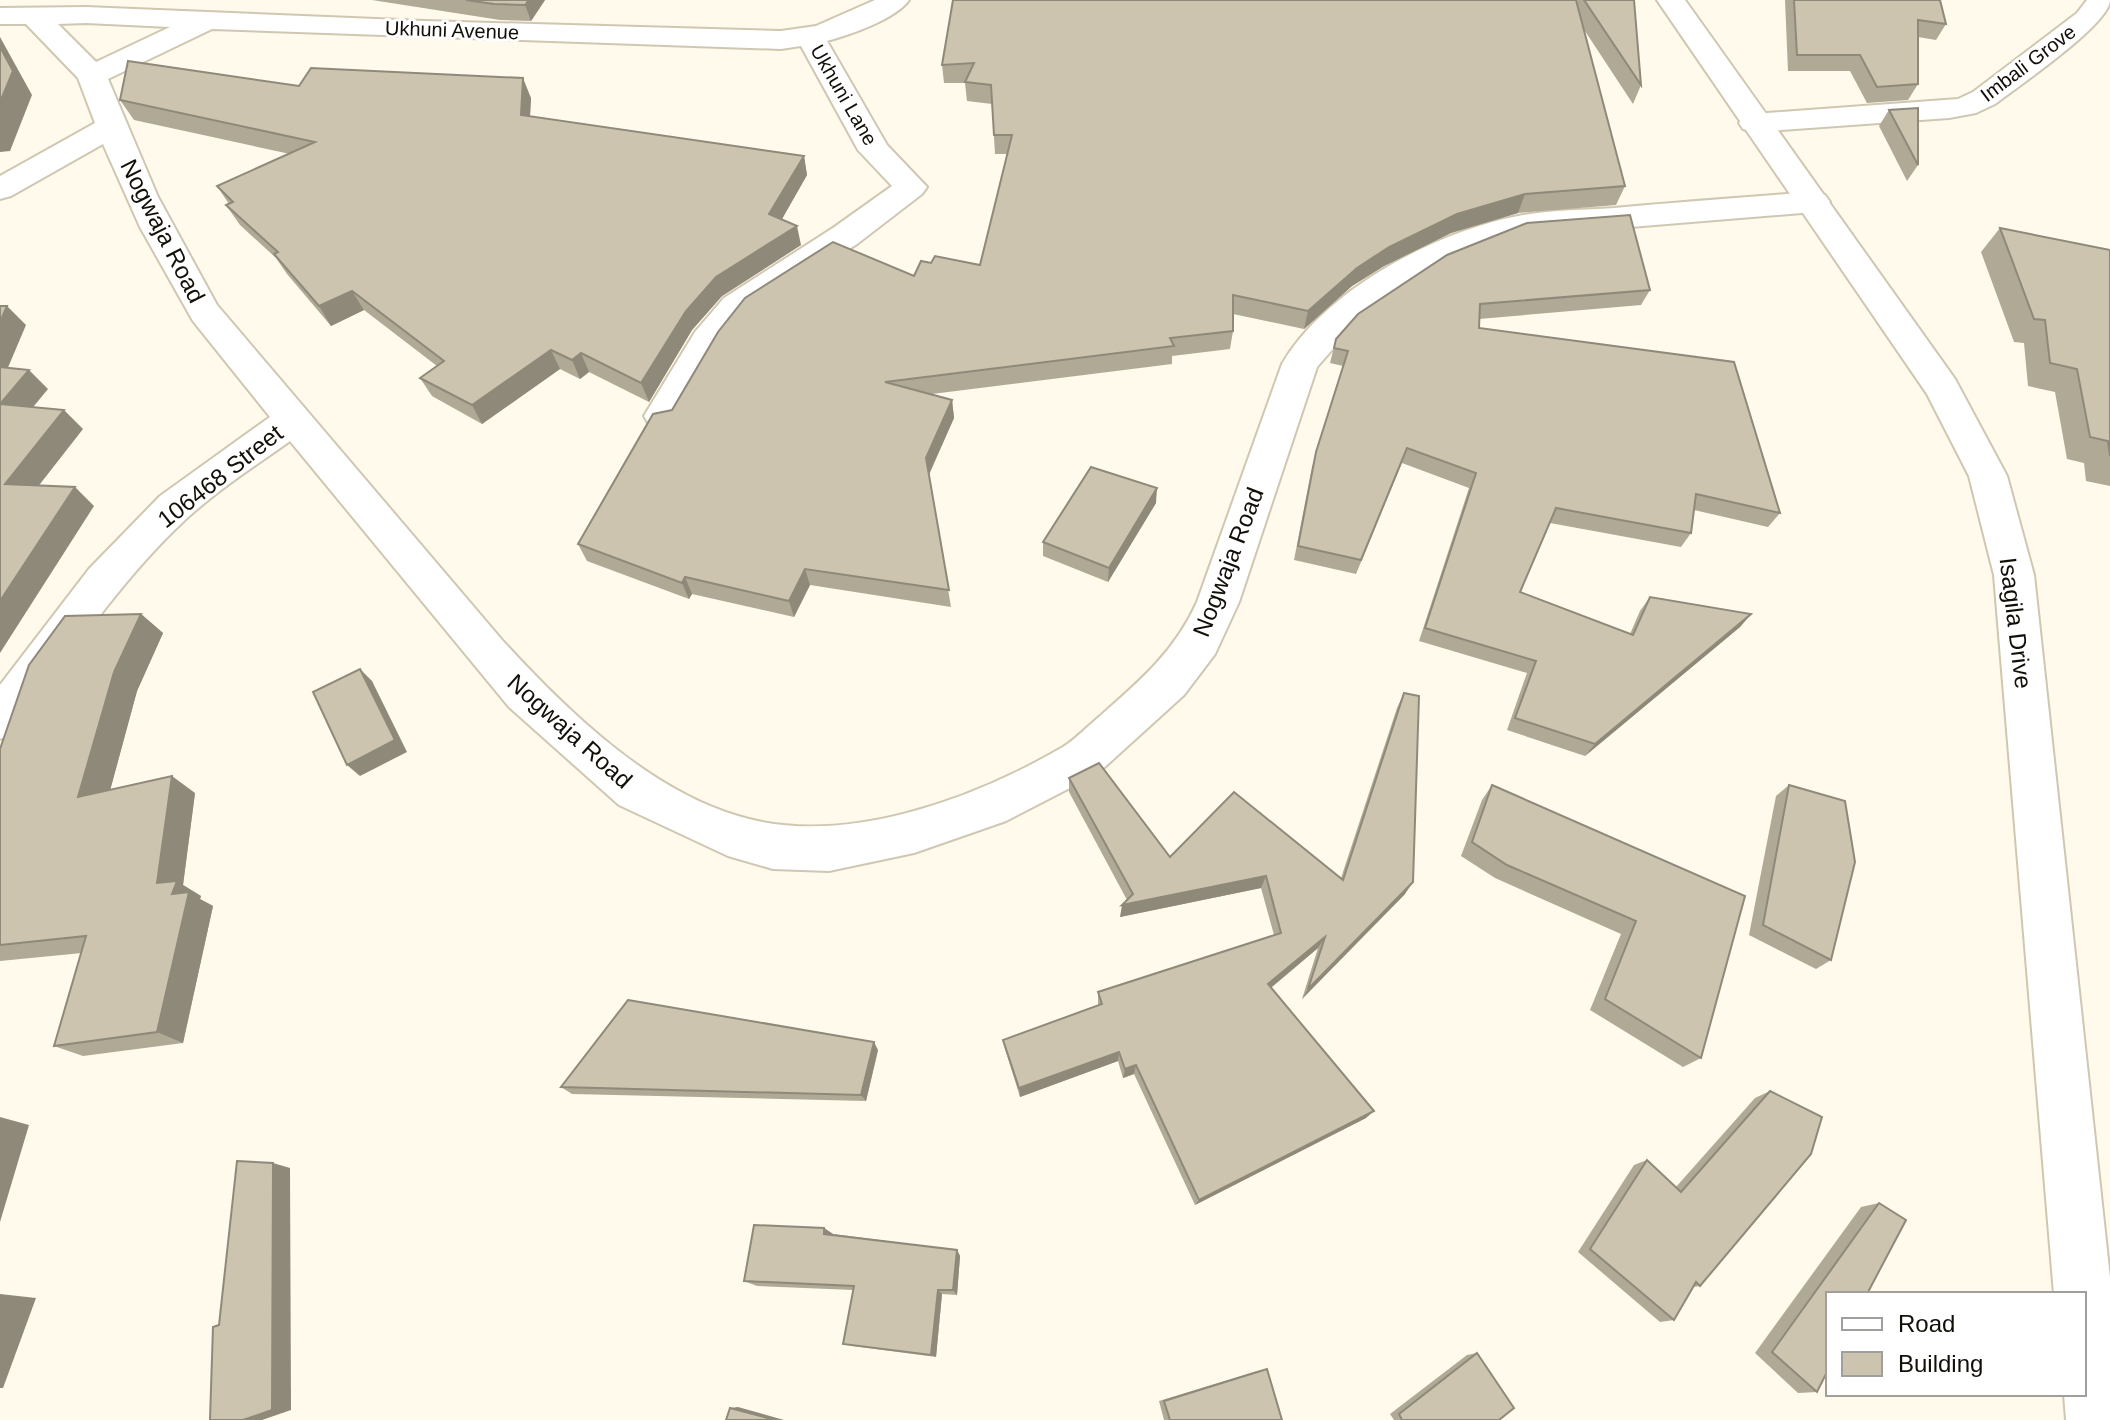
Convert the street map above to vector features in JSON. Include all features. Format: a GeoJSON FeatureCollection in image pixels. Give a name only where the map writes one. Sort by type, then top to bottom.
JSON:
{"type":"FeatureCollection","features":[{"type":"Feature","properties":{"kind":"street","name":"Ukhuni Avenue"},"geometry":{"type":"LineString","coordinates":[[0,16],[32,14],[210,19],[456,31],[781,40],[811,38],[838,30],[895,0]]}},
{"type":"Feature","properties":{"kind":"street","name":"Isagila Drive"},"geometry":{"type":"LineString","coordinates":[[1671,0],[1942,388],[1988,476],[2014,575],[2083,1292]]}},
{"type":"Feature","properties":{"kind":"street","name":"Nogwaja Road"},"geometry":{"type":"LineString","coordinates":[[32,14],[92,75],[110,127],[187,285],[205,313],[292,421],[524,694],[635,791],[728,835],[773,847],[829,849],[914,832],[990,806],[1081,760],[1169,682],[1200,642],[1218,602],[1300,364],[1313,341],[1382,289],[1453,246],[1487,233],[1519,226],[1814,202]]}},
{"type":"Feature","properties":{"kind":"street","name":"Imbali Grove"},"geometry":{"type":"LineString","coordinates":[[1754,123],[1965,107],[1984,98],[2091,14]]}},
{"type":"Feature","properties":{"kind":"street"},"geometry":{"type":"LineString","coordinates":[[92,75],[210,19]]}},
{"type":"Feature","properties":{"kind":"street","name":"Ukhuni Lane"},"geometry":{"type":"LineString","coordinates":[[663,416],[708,341],[736,306],[845,236],[911,187],[874,150],[811,38]]}},
{"type":"Feature","properties":{"kind":"street"},"geometry":{"type":"LineString","coordinates":[[0,189],[110,127]]}},
{"type":"Feature","properties":{"kind":"street","name":"106468 Street"},"geometry":{"type":"LineString","coordinates":[[0,720],[50,651],[137,543],[193,492],[292,421]]}},
{"type":"Feature","properties":{"kind":"street"},"geometry":{"type":"LineString","coordinates":[[2086,1320],[2096,1420]]}},
{"type":"Feature","properties":{"kind":"building"},"geometry":{"type":"Polygon","coordinates":[[[466,0],[529,0],[525,5],[466,0]]]}},
{"type":"Feature","properties":{"kind":"building"},"geometry":{"type":"Polygon","coordinates":[[[953,0],[1576,0],[1625,186],[1525,194],[1457,214],[1389,247],[1357,268],[1308,311],[1233,295],[1233,331],[1170,338],[1174,346],[885,382],[952,400],[926,458],[949,590],[805,569],[789,601],[685,577],[682,583],[578,544],[653,414],[672,410],[718,332],[745,298],[833,242],[914,276],[921,261],[931,263],[935,256],[980,265],[1012,135],[994,135],[991,85],[965,82],[974,63],[942,65],[953,0]]]}},
{"type":"Feature","properties":{"kind":"building"},"geometry":{"type":"Polygon","coordinates":[[[1584,0],[1634,0],[1641,85],[1584,0]]]}},
{"type":"Feature","properties":{"kind":"building"},"geometry":{"type":"Polygon","coordinates":[[[1794,0],[1940,0],[1946,24],[1918,20],[1918,84],[1877,87],[1860,55],[1797,55],[1794,0]]]}},
{"type":"Feature","properties":{"kind":"building"},"geometry":{"type":"Polygon","coordinates":[[[0,47],[13,71],[0,102],[0,47]]]}},
{"type":"Feature","properties":{"kind":"building"},"geometry":{"type":"Polygon","coordinates":[[[128,61],[299,86],[311,68],[523,78],[521,115],[804,156],[769,214],[797,226],[716,277],[686,311],[641,383],[581,353],[572,360],[551,350],[472,405],[420,378],[444,361],[352,291],[319,306],[274,254],[278,252],[226,205],[233,202],[217,186],[315,142],[120,100],[128,61]]]}},
{"type":"Feature","properties":{"kind":"building"},"geometry":{"type":"Polygon","coordinates":[[[1918,108],[1918,165],[1889,110],[1918,108]]]}},
{"type":"Feature","properties":{"kind":"building"},"geometry":{"type":"Polygon","coordinates":[[[1630,215],[1650,290],[1480,304],[1479,328],[1734,362],[1780,513],[1696,494],[1691,533],[1556,508],[1520,592],[1633,635],[1650,597],[1751,614],[1595,744],[1515,718],[1536,661],[1425,628],[1476,473],[1407,448],[1361,560],[1298,546],[1316,452],[1348,351],[1334,348],[1336,339],[1358,314],[1447,255],[1527,223],[1630,215]]]}},
{"type":"Feature","properties":{"kind":"building"},"geometry":{"type":"Polygon","coordinates":[[[2000,228],[2110,250],[2110,456],[2108,441],[2090,437],[2077,369],[2050,363],[2045,320],[2034,319],[2000,228]]]}},
{"type":"Feature","properties":{"kind":"building"},"geometry":{"type":"Polygon","coordinates":[[[0,306],[7,306],[0,322],[0,306]]]}},
{"type":"Feature","properties":{"kind":"building"},"geometry":{"type":"Polygon","coordinates":[[[0,367],[29,370],[0,404],[0,367]]]}},
{"type":"Feature","properties":{"kind":"building"},"geometry":{"type":"Polygon","coordinates":[[[0,404],[64,410],[5,484],[75,487],[0,601],[0,404]]]}},
{"type":"Feature","properties":{"kind":"building"},"geometry":{"type":"Polygon","coordinates":[[[1091,467],[1157,488],[1109,568],[1043,542],[1091,467]]]}},
{"type":"Feature","properties":{"kind":"building"},"geometry":{"type":"Polygon","coordinates":[[[141,614],[114,672],[78,797],[172,776],[157,883],[177,881],[172,894],[189,892],[157,1032],[54,1046],[86,936],[0,945],[0,749],[29,665],[65,616],[141,614]]]}},
{"type":"Feature","properties":{"kind":"building"},"geometry":{"type":"Polygon","coordinates":[[[360,669],[395,740],[347,765],[313,692],[360,669]]]}},
{"type":"Feature","properties":{"kind":"building"},"geometry":{"type":"Polygon","coordinates":[[[1404,693],[1419,696],[1413,882],[1308,989],[1325,937],[1268,984],[1374,1111],[1199,1200],[1136,1065],[1125,1069],[1119,1052],[1019,1088],[1003,1040],[1102,1004],[1098,992],[1281,933],[1266,876],[1122,905],[1133,894],[1069,778],[1099,763],[1170,857],[1234,792],[1343,880],[1404,693]]]}},
{"type":"Feature","properties":{"kind":"building"},"geometry":{"type":"Polygon","coordinates":[[[1492,785],[1745,896],[1701,1058],[1605,999],[1636,921],[1507,865],[1472,842],[1492,785]]]}},
{"type":"Feature","properties":{"kind":"building"},"geometry":{"type":"Polygon","coordinates":[[[1789,785],[1845,801],[1855,862],[1831,960],[1763,925],[1789,785]]]}},
{"type":"Feature","properties":{"kind":"building"},"geometry":{"type":"Polygon","coordinates":[[[628,1000],[874,1042],[861,1095],[561,1087],[628,1000]]]}},
{"type":"Feature","properties":{"kind":"building"},"geometry":{"type":"Polygon","coordinates":[[[1770,1091],[1822,1117],[1811,1154],[1700,1286],[1696,1282],[1674,1320],[1590,1249],[1647,1160],[1681,1192],[1770,1091]]]}},
{"type":"Feature","properties":{"kind":"building"},"geometry":{"type":"Polygon","coordinates":[[[237,1161],[273,1163],[272,1410],[243,1420],[210,1420],[213,1327],[219,1325],[237,1161]]]}},
{"type":"Feature","properties":{"kind":"building"},"geometry":{"type":"Polygon","coordinates":[[[1879,1203],[1906,1220],[1868,1292],[1826,1292],[1826,1374],[1817,1392],[1772,1352],[1879,1203]]]}},
{"type":"Feature","properties":{"kind":"building"},"geometry":{"type":"Polygon","coordinates":[[[754,1225],[824,1228],[824,1234],[957,1250],[953,1290],[938,1290],[931,1355],[843,1344],[854,1286],[744,1281],[754,1225]]]}},
{"type":"Feature","properties":{"kind":"building"},"geometry":{"type":"Polygon","coordinates":[[[1477,1353],[1514,1408],[1499,1420],[1402,1420],[1399,1414],[1477,1353]]]}},
{"type":"Feature","properties":{"kind":"building"},"geometry":{"type":"Polygon","coordinates":[[[1267,1369],[1282,1420],[1170,1420],[1164,1401],[1267,1369]]]}},
{"type":"Feature","properties":{"kind":"building"},"geometry":{"type":"Polygon","coordinates":[[[730,1408],[775,1420],[726,1420],[730,1408]]]}}]}
